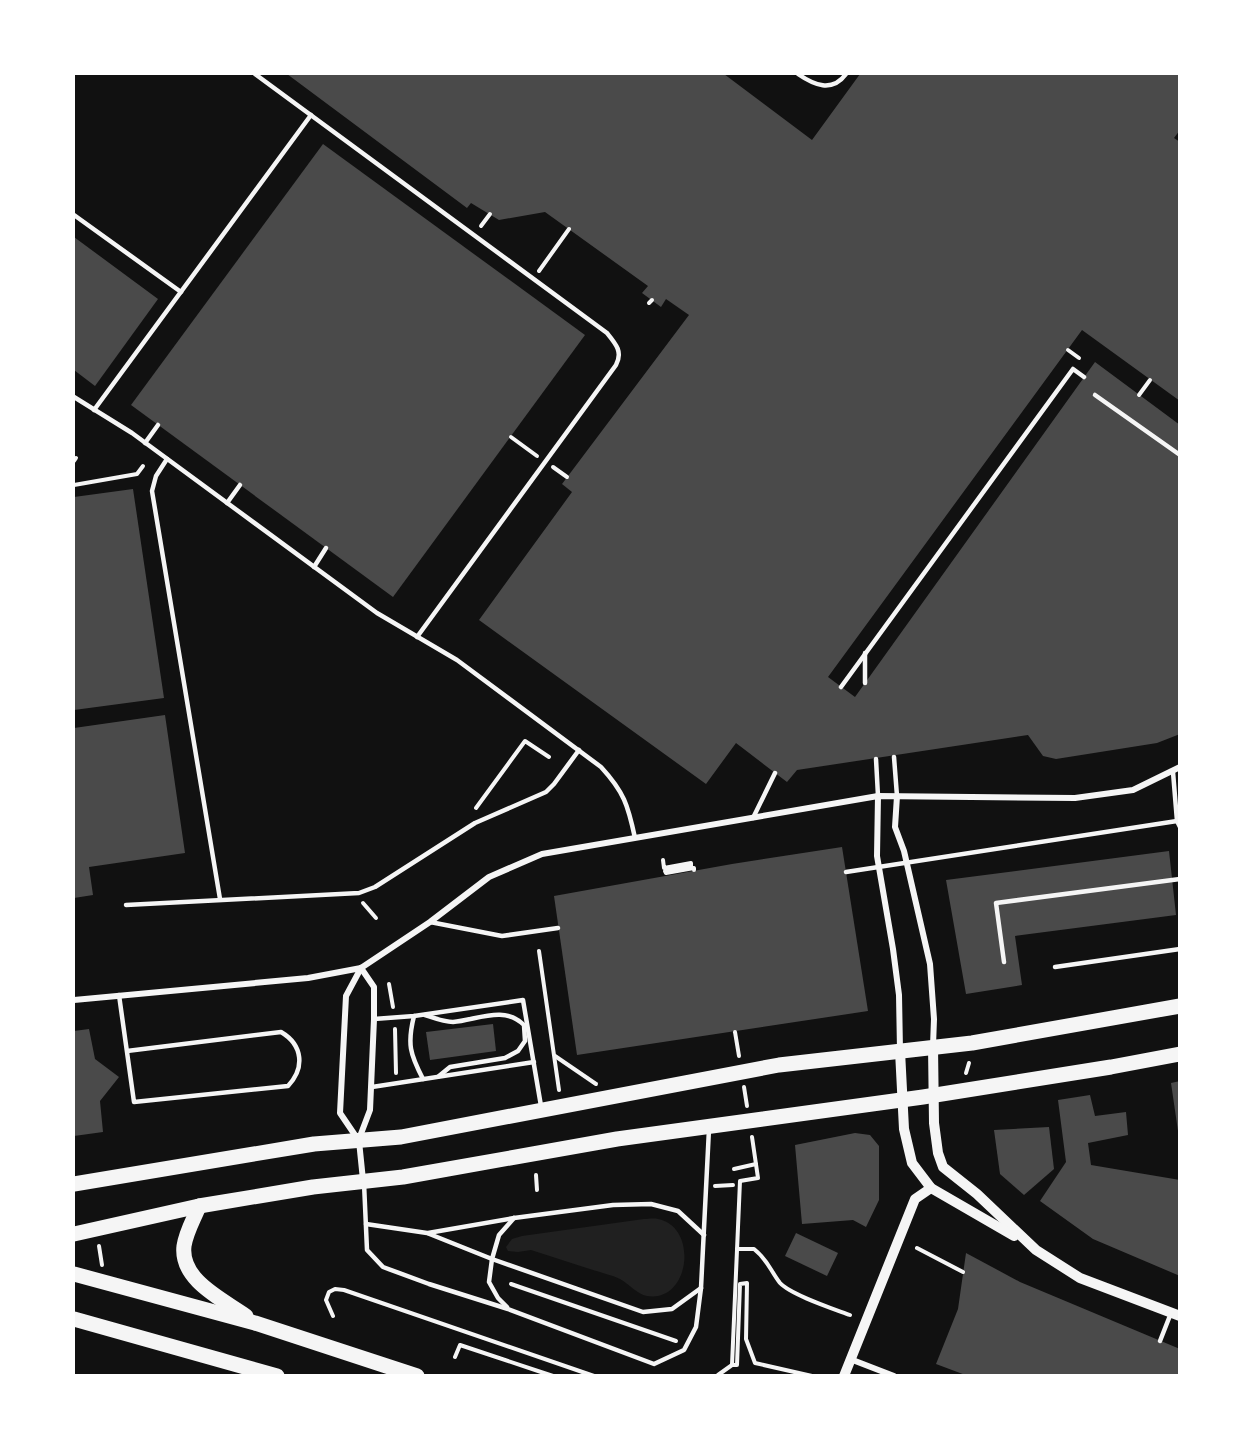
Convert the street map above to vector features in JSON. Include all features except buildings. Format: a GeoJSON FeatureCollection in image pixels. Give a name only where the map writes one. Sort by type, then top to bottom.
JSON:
{"type":"FeatureCollection","features":[{"type":"Feature","properties":{"kind":"main road"},"geometry":{"type":"LineString","coordinates":[[74,1184],[250,1153],[314,1144],[401,1137],[779,1065],[972,1043],[1179,1006]]}},
{"type":"Feature","properties":{"kind":"main road"},"geometry":{"type":"LineString","coordinates":[[74,1234],[199,1206],[321,1186],[364,1183],[617,1139],[902,1100],[1179,1054]]}},
{"type":"Feature","properties":{"kind":"main road"},"geometry":{"type":"LineString","coordinates":[[199,1206],[184,1247],[188,1268],[200,1283],[255,1323]]}},
{"type":"Feature","properties":{"kind":"main road"},"geometry":{"type":"LineString","coordinates":[[74,1274],[255,1323],[417,1376]]}},
{"type":"Feature","properties":{"kind":"main road"},"geometry":{"type":"LineString","coordinates":[[74,1319],[277,1376]]}},
{"type":"Feature","properties":{"kind":"street"},"geometry":{"type":"LineString","coordinates":[[74,1000],[308,978],[361,968],[430,922],[489,877],[542,854],[878,796],[1075,798],[1133,790],[1179,767]]}},
{"type":"Feature","properties":{"kind":"street"},"geometry":{"type":"LineString","coordinates":[[878,796],[877,856],[898,983],[904,1129],[912,1163],[931,1188],[1080,1278],[1175,1315]]}},
{"type":"Feature","properties":{"kind":"street"},"geometry":{"type":"LineString","coordinates":[[897,796],[895,827],[904,851],[930,964],[934,1003],[933,1095],[938,1153],[943,1167],[976,1194],[1027,1244]]}},
{"type":"Feature","properties":{"kind":"street"},"geometry":{"type":"LineString","coordinates":[[358,1141],[370,1110],[374,1019],[374,987],[361,968]]}},
{"type":"Feature","properties":{"kind":"street"},"geometry":{"type":"LineString","coordinates":[[361,968],[346,996],[340,1113],[358,1141],[364,1183]]}},
{"type":"Feature","properties":{"kind":"street"},"geometry":{"type":"LineString","coordinates":[[844,1376],[915,1199],[931,1188]]}},
{"type":"Feature","properties":{"kind":"street"},"geometry":{"type":"LineString","coordinates":[[850,1359],[894,1376]]}},
{"type":"Feature","properties":{"kind":"lane"},"geometry":{"type":"LineString","coordinates":[[255,74],[607,333],[618,345],[620,358],[616,365],[417,638]]}},
{"type":"Feature","properties":{"kind":"lane"},"geometry":{"type":"LineString","coordinates":[[798,74],[812,84],[822,86],[833,85],[842,80],[846,74]]}},
{"type":"Feature","properties":{"kind":"lane"},"geometry":{"type":"LineString","coordinates":[[94,410],[311,115]]}},
{"type":"Feature","properties":{"kind":"lane"},"geometry":{"type":"LineString","coordinates":[[74,215],[181,292]]}},
{"type":"Feature","properties":{"kind":"lane"},"geometry":{"type":"LineString","coordinates":[[841,687],[1073,369],[1084,377]]}},
{"type":"Feature","properties":{"kind":"lane"},"geometry":{"type":"LineString","coordinates":[[1095,395],[1179,455]]}},
{"type":"Feature","properties":{"kind":"lane"},"geometry":{"type":"LineString","coordinates":[[74,397],[145,443],[377,613],[457,660],[601,767],[617,785],[628,804],[635,838]]}},
{"type":"Feature","properties":{"kind":"lane"},"geometry":{"type":"LineString","coordinates":[[145,443],[158,425]]}},
{"type":"Feature","properties":{"kind":"lane"},"geometry":{"type":"LineString","coordinates":[[167,459],[156,476],[152,491],[219,899]]}},
{"type":"Feature","properties":{"kind":"lane"},"geometry":{"type":"LineString","coordinates":[[227,503],[240,485]]}},
{"type":"Feature","properties":{"kind":"lane"},"geometry":{"type":"LineString","coordinates":[[314,567],[326,548]]}},
{"type":"Feature","properties":{"kind":"lane"},"geometry":{"type":"LineString","coordinates":[[864,683],[866,653]]}},
{"type":"Feature","properties":{"kind":"lane"},"geometry":{"type":"LineString","coordinates":[[126,905],[219,899],[343,896],[363,892],[375,887],[475,823],[546,792],[579,750]]}},
{"type":"Feature","properties":{"kind":"lane"},"geometry":{"type":"LineString","coordinates":[[894,757],[897,796]]}},
{"type":"Feature","properties":{"kind":"lane"},"geometry":{"type":"LineString","coordinates":[[876,759],[878,796]]}},
{"type":"Feature","properties":{"kind":"lane"},"geometry":{"type":"LineString","coordinates":[[846,872],[1178,824],[1173,772]]}},
{"type":"Feature","properties":{"kind":"lane"},"geometry":{"type":"LineString","coordinates":[[753,818],[775,773]]}},
{"type":"Feature","properties":{"kind":"lane"},"geometry":{"type":"LineString","coordinates":[[1004,962],[996,903],[1179,879]]}},
{"type":"Feature","properties":{"kind":"lane"},"geometry":{"type":"LineString","coordinates":[[430,922],[502,936],[558,928]]}},
{"type":"Feature","properties":{"kind":"lane"},"geometry":{"type":"LineString","coordinates":[[1055,967],[1179,950]]}},
{"type":"Feature","properties":{"kind":"lane"},"geometry":{"type":"LineString","coordinates":[[119,995],[134,1102],[288,1086],[294,1079],[300,1061],[295,1044],[281,1032],[127,1052]]}},
{"type":"Feature","properties":{"kind":"lane"},"geometry":{"type":"LineString","coordinates":[[374,1019],[423,1015],[523,1000],[542,1111]]}},
{"type":"Feature","properties":{"kind":"lane"},"geometry":{"type":"LineString","coordinates":[[423,1015],[450,1022],[503,1014],[516,1017],[524,1025],[525,1041],[518,1051],[505,1058],[450,1067],[439,1076]]}},
{"type":"Feature","properties":{"kind":"lane"},"geometry":{"type":"LineString","coordinates":[[414,1016],[409,1036],[413,1059],[423,1079]]}},
{"type":"Feature","properties":{"kind":"lane"},"geometry":{"type":"LineString","coordinates":[[372,1087],[534,1062]]}},
{"type":"Feature","properties":{"kind":"lane"},"geometry":{"type":"LineString","coordinates":[[364,1183],[367,1250],[383,1267],[508,1309],[654,1364],[684,1350],[696,1327],[701,1288],[709,1126]]}},
{"type":"Feature","properties":{"kind":"lane"},"geometry":{"type":"LineString","coordinates":[[427,1233],[613,1204],[651,1204],[678,1211],[704,1235]]}},
{"type":"Feature","properties":{"kind":"lane"},"geometry":{"type":"LineString","coordinates":[[508,1309],[498,1298],[489,1282],[492,1259],[499,1235],[514,1218]]}},
{"type":"Feature","properties":{"kind":"lane"},"geometry":{"type":"LineString","coordinates":[[366,1224],[427,1233],[492,1259],[644,1312],[672,1309],[701,1288]]}},
{"type":"Feature","properties":{"kind":"lane"},"geometry":{"type":"LineString","coordinates":[[1160,1341],[1175,1315]]}},
{"type":"Feature","properties":{"kind":"path"},"geometry":{"type":"LineString","coordinates":[[537,273],[569,229]]}},
{"type":"Feature","properties":{"kind":"path"},"geometry":{"type":"LineString","coordinates":[[1139,395],[1150,380]]}},
{"type":"Feature","properties":{"kind":"path"},"geometry":{"type":"LineString","coordinates":[[74,485],[137,474],[143,466]]}},
{"type":"Feature","properties":{"kind":"path"},"geometry":{"type":"LineString","coordinates":[[470,812],[479,806],[525,741],[549,757]]}},
{"type":"Feature","properties":{"kind":"path"},"geometry":{"type":"LineString","coordinates":[[663,860],[664,868],[691,863],[691,866],[665,871],[666,873],[694,868],[694,870]]}},
{"type":"Feature","properties":{"kind":"path"},"geometry":{"type":"LineString","coordinates":[[363,892],[363,904],[376,918]]}},
{"type":"Feature","properties":{"kind":"path"},"geometry":{"type":"LineString","coordinates":[[539,951],[559,1091]]}},
{"type":"Feature","properties":{"kind":"path"},"geometry":{"type":"LineString","coordinates":[[388,984],[394,1011]]}},
{"type":"Feature","properties":{"kind":"path"},"geometry":{"type":"LineString","coordinates":[[394,1023],[397,1079]]}},
{"type":"Feature","properties":{"kind":"path"},"geometry":{"type":"LineString","coordinates":[[735,1032],[740,1065]]}},
{"type":"Feature","properties":{"kind":"path"},"geometry":{"type":"LineString","coordinates":[[554,1056],[598,1086]]}},
{"type":"Feature","properties":{"kind":"path"},"geometry":{"type":"LineString","coordinates":[[744,1087],[747,1109]]}},
{"type":"Feature","properties":{"kind":"path"},"geometry":{"type":"LineString","coordinates":[[732,1365],[740,1181],[758,1178],[751,1131]]}},
{"type":"Feature","properties":{"kind":"path"},"geometry":{"type":"LineString","coordinates":[[734,1168],[756,1164]]}},
{"type":"Feature","properties":{"kind":"path"},"geometry":{"type":"LineString","coordinates":[[536,1175],[537,1190]]}},
{"type":"Feature","properties":{"kind":"path"},"geometry":{"type":"LineString","coordinates":[[712,1186],[733,1185]]}},
{"type":"Feature","properties":{"kind":"path"},"geometry":{"type":"LineString","coordinates":[[99,1246],[102,1265]]}},
{"type":"Feature","properties":{"kind":"path"},"geometry":{"type":"LineString","coordinates":[[736,1249],[754,1248],[766,1259],[782,1285],[819,1304],[850,1315]]}},
{"type":"Feature","properties":{"kind":"path"},"geometry":{"type":"LineString","coordinates":[[917,1248],[963,1272]]}},
{"type":"Feature","properties":{"kind":"path"},"geometry":{"type":"LineString","coordinates":[[718,1375],[732,1365],[737,1365],[740,1284],[747,1283],[746,1339],[755,1363],[812,1376]]}},
{"type":"Feature","properties":{"kind":"path"},"geometry":{"type":"LineString","coordinates":[[511,1284],[677,1342]]}},
{"type":"Feature","properties":{"kind":"path"},"geometry":{"type":"LineString","coordinates":[[333,1316],[326,1300],[329,1292],[335,1289],[344,1290],[594,1376]]}},
{"type":"Feature","properties":{"kind":"path"},"geometry":{"type":"LineString","coordinates":[[455,1357],[460,1346],[553,1376]]}},
{"type":"Feature","properties":{"kind":"shaded area"},"geometry":{"type":"Polygon","coordinates":[[[658,1219],[671,1225],[680,1235],[684,1249],[684,1263],[680,1277],[673,1288],[662,1295],[643,1295],[614,1276],[531,1250],[508,1251],[506,1247],[512,1239],[522,1236],[658,1219]]]}}]}
